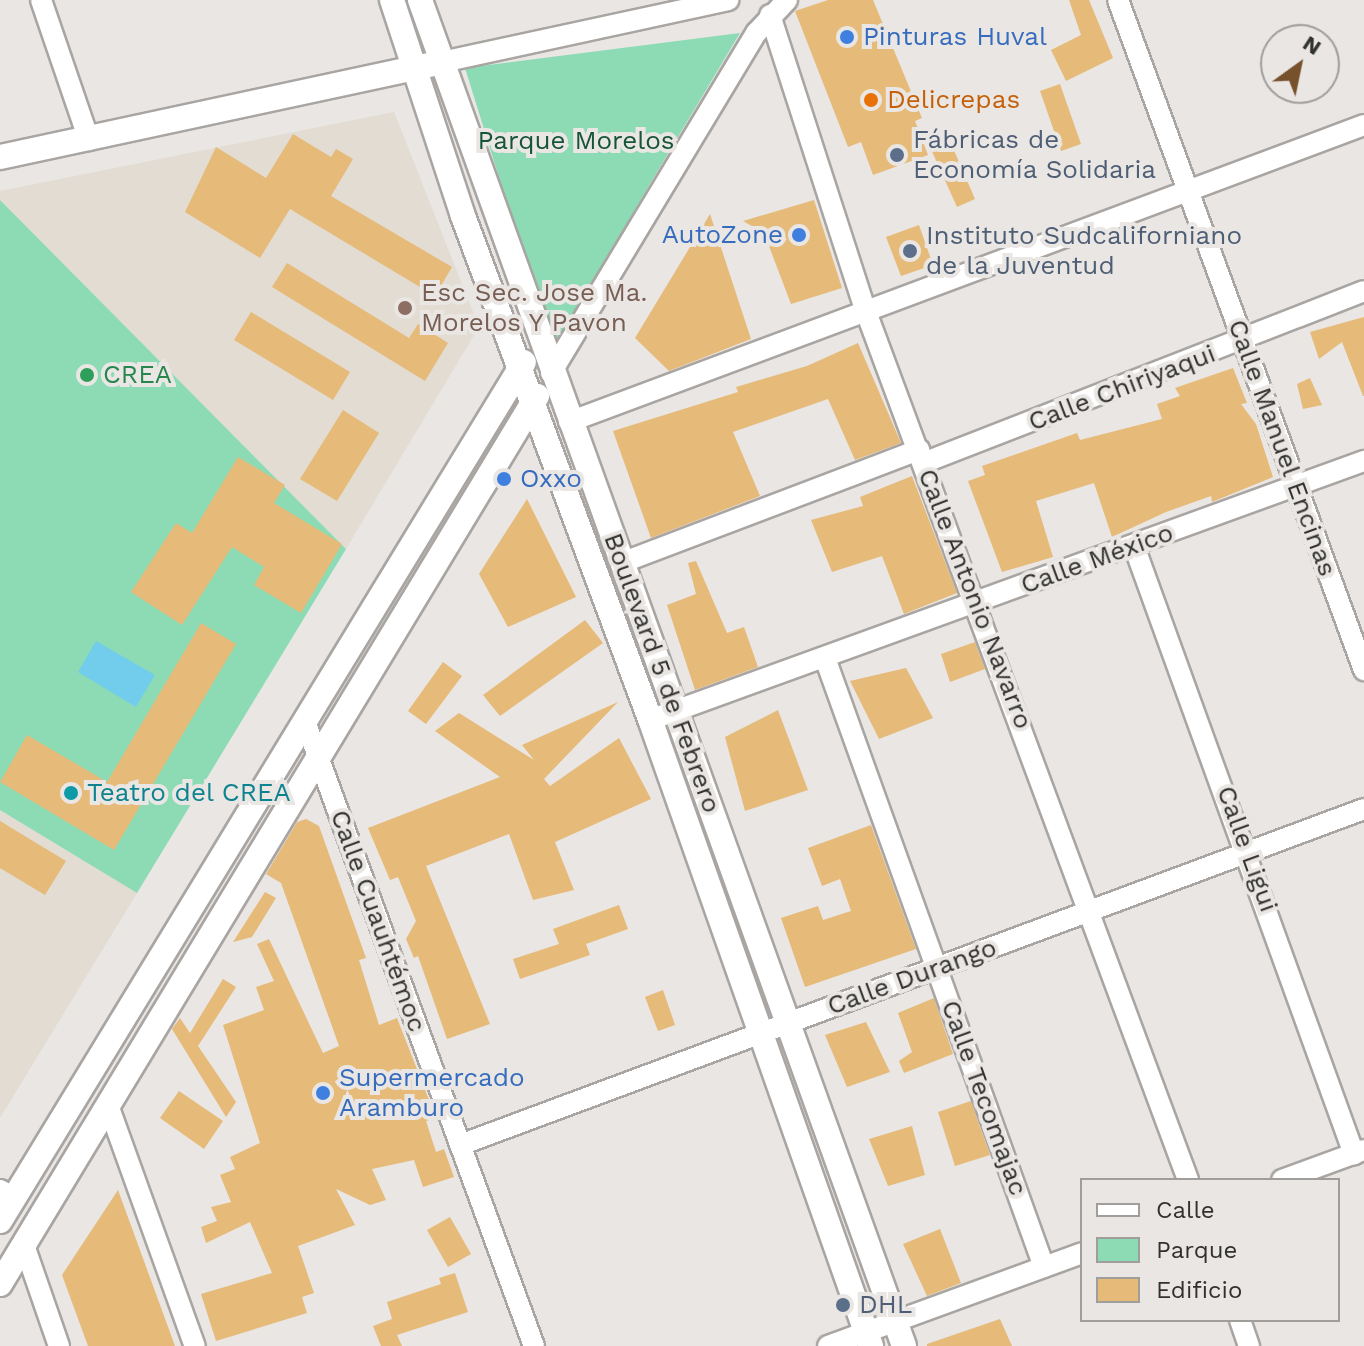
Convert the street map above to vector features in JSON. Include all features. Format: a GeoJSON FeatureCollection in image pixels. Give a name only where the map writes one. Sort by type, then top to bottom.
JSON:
{"type":"FeatureCollection","features":[{"type":"Feature","properties":{"kind":"main road","name":"Boulevard 5 de Febrero"},"geometry":{"type":"LineString","coordinates":[[392,0],[532,405],[650,719],[869,1339]]}},
{"type":"Feature","properties":{"kind":"main road","name":"Boulevard 5 de Febrero"},"geometry":{"type":"LineString","coordinates":[[420,0],[551,373],[678,710],[904,1346]]}},
{"type":"Feature","properties":{"kind":"main road"},"geometry":{"type":"LineString","coordinates":[[0,157],[442,62]]}},
{"type":"Feature","properties":{"kind":"main road"},"geometry":{"type":"LineString","coordinates":[[0,1221],[7,1194],[305,721],[540,336]]}},
{"type":"Feature","properties":{"kind":"main road"},"geometry":{"type":"LineString","coordinates":[[0,1284],[551,373]]}},
{"type":"Feature","properties":{"kind":"street"},"geometry":{"type":"LineString","coordinates":[[41,0],[89,140]]}},
{"type":"Feature","properties":{"kind":"street"},"geometry":{"type":"LineString","coordinates":[[442,62],[728,0]]}},
{"type":"Feature","properties":{"kind":"street"},"geometry":{"type":"LineString","coordinates":[[551,373],[770,15],[787,0]]}},
{"type":"Feature","properties":{"kind":"street","name":"Calle Manuel Encinas"},"geometry":{"type":"LineString","coordinates":[[1118,0],[1364,670]]}},
{"type":"Feature","properties":{"kind":"street","name":"Calle Antonio Navarro"},"geometry":{"type":"LineString","coordinates":[[770,15],[865,309],[1187,1178]]}},
{"type":"Feature","properties":{"kind":"street"},"geometry":{"type":"LineString","coordinates":[[569,422],[1364,125]]}},
{"type":"Feature","properties":{"kind":"street","name":"Calle Chiriyaqui"},"geometry":{"type":"LineString","coordinates":[[621,563],[1243,341],[1364,291]]}},
{"type":"Feature","properties":{"kind":"street","name":"Calle México"},"geometry":{"type":"LineString","coordinates":[[650,719],[1364,461]]}},
{"type":"Feature","properties":{"kind":"street","name":"Calle Ligui"},"geometry":{"type":"LineString","coordinates":[[1134,546],[1359,1152]]}},
{"type":"Feature","properties":{"kind":"street","name":"Calle Tecomajac"},"geometry":{"type":"LineString","coordinates":[[825,658],[1044,1267]]}},
{"type":"Feature","properties":{"kind":"street","name":"Calle Cuauhtémoc"},"geometry":{"type":"LineString","coordinates":[[305,721],[534,1346]]}},
{"type":"Feature","properties":{"kind":"street","name":"Calle Durango"},"geometry":{"type":"LineString","coordinates":[[460,1145],[1364,809]]}},
{"type":"Feature","properties":{"kind":"street"},"geometry":{"type":"LineString","coordinates":[[108,1105],[195,1346]]}},
{"type":"Feature","properties":{"kind":"street"},"geometry":{"type":"LineString","coordinates":[[1288,1178],[1359,1152]]}},
{"type":"Feature","properties":{"kind":"street"},"geometry":{"type":"LineString","coordinates":[[24,1245],[59,1346]]}},
{"type":"Feature","properties":{"kind":"street"},"geometry":{"type":"LineString","coordinates":[[828,1346],[869,1339],[895,1321],[1080,1254]]}},
{"type":"Feature","properties":{"kind":"street"},"geometry":{"type":"LineString","coordinates":[[1241,1322],[1249,1346]]}},
{"type":"Feature","properties":{"kind":"shaded area"},"geometry":{"type":"Polygon","coordinates":[[[394,112],[479,327],[346,549],[0,200],[0,191],[394,112]]]}},
{"type":"Feature","properties":{"kind":"shaded area"},"geometry":{"type":"Polygon","coordinates":[[[0,810],[137,893],[0,1118],[0,810]]]}},
{"type":"Feature","properties":{"kind":"green space","name":"Parque Morelos"},"geometry":{"type":"Polygon","coordinates":[[[740,33],[651,182],[553,351],[465,68],[740,33]]]}},
{"type":"Feature","properties":{"kind":"green space","name":"CREA"},"geometry":{"type":"Polygon","coordinates":[[[0,200],[346,549],[137,893],[0,810],[0,200]]]}},
{"type":"Feature","properties":{"kind":"water"},"geometry":{"type":"Polygon","coordinates":[[[96,641],[155,675],[136,707],[78,672],[96,641]]]}},
{"type":"Feature","properties":{"kind":"building"},"geometry":{"type":"Polygon","coordinates":[[[828,0],[873,0],[922,118],[915,121],[928,155],[873,175],[861,142],[848,147],[795,11],[828,0]]]}},
{"type":"Feature","properties":{"kind":"building"},"geometry":{"type":"Polygon","coordinates":[[[1069,0],[1089,0],[1113,58],[1066,81],[1051,50],[1081,35],[1069,0]]]}},
{"type":"Feature","properties":{"kind":"building"},"geometry":{"type":"Polygon","coordinates":[[[1060,84],[1081,144],[1061,151],[1040,91],[1060,84]]]}},
{"type":"Feature","properties":{"kind":"building"},"geometry":{"type":"Polygon","coordinates":[[[293,134],[331,157],[336,149],[353,159],[331,196],[452,267],[435,296],[290,209],[260,258],[185,212],[216,147],[266,178],[293,134]]]}},
{"type":"Feature","properties":{"kind":"building"},"geometry":{"type":"Polygon","coordinates":[[[949,139],[975,199],[957,207],[930,147],[949,139]]]}},
{"type":"Feature","properties":{"kind":"building"},"geometry":{"type":"Polygon","coordinates":[[[814,200],[842,288],[791,304],[764,233],[743,221],[814,200]]]}},
{"type":"Feature","properties":{"kind":"building"},"geometry":{"type":"Polygon","coordinates":[[[710,214],[751,339],[669,371],[635,338],[710,214]]]}},
{"type":"Feature","properties":{"kind":"building","name":"Instituto Sudcaliforniano de la Juventud"},"geometry":{"type":"Polygon","coordinates":[[[919,225],[933,265],[901,276],[886,237],[919,225]]]}},
{"type":"Feature","properties":{"kind":"building"},"geometry":{"type":"Polygon","coordinates":[[[287,263],[409,338],[418,324],[448,343],[425,381],[272,287],[287,263]]]}},
{"type":"Feature","properties":{"kind":"building"},"geometry":{"type":"Polygon","coordinates":[[[251,312],[350,372],[333,400],[234,340],[251,312]]]}},
{"type":"Feature","properties":{"kind":"building"},"geometry":{"type":"Polygon","coordinates":[[[1364,317],[1363,396],[1342,342],[1319,359],[1310,332],[1364,317]]]}},
{"type":"Feature","properties":{"kind":"building"},"geometry":{"type":"Polygon","coordinates":[[[858,343],[901,443],[855,460],[828,399],[733,432],[760,496],[651,538],[613,431],[738,392],[736,387],[807,366],[858,343]]]}},
{"type":"Feature","properties":{"kind":"building"},"geometry":{"type":"Polygon","coordinates":[[[1233,368],[1247,403],[1241,404],[1256,424],[1273,477],[1212,502],[1211,496],[1166,512],[1112,537],[1094,483],[1036,501],[1053,557],[1002,572],[968,481],[985,475],[982,466],[1077,433],[1080,440],[1162,419],[1157,404],[1180,396],[1175,388],[1233,368]]]}},
{"type":"Feature","properties":{"kind":"building"},"geometry":{"type":"Polygon","coordinates":[[[1310,378],[1322,405],[1303,409],[1297,384],[1310,378]]]}},
{"type":"Feature","properties":{"kind":"building"},"geometry":{"type":"Polygon","coordinates":[[[343,410],[379,433],[337,501],[300,479],[343,410]]]}},
{"type":"Feature","properties":{"kind":"building"},"geometry":{"type":"Polygon","coordinates":[[[238,457],[285,485],[274,503],[342,544],[301,613],[254,585],[264,567],[232,547],[182,625],[131,592],[176,523],[192,533],[238,457]]]}},
{"type":"Feature","properties":{"kind":"building"},"geometry":{"type":"Polygon","coordinates":[[[912,476],[957,593],[904,614],[882,556],[832,572],[811,520],[863,506],[860,497],[912,476]]]}},
{"type":"Feature","properties":{"kind":"building"},"geometry":{"type":"Polygon","coordinates":[[[527,499],[576,597],[508,627],[479,574],[527,499]]]}},
{"type":"Feature","properties":{"kind":"building"},"geometry":{"type":"Polygon","coordinates":[[[696,561],[727,633],[744,627],[758,667],[695,690],[667,605],[696,594],[688,563],[696,561]]]}},
{"type":"Feature","properties":{"kind":"building"},"geometry":{"type":"Polygon","coordinates":[[[585,620],[603,643],[500,716],[483,695],[585,620]]]}},
{"type":"Feature","properties":{"kind":"building"},"geometry":{"type":"Polygon","coordinates":[[[201,623],[236,644],[114,850],[0,782],[27,735],[107,782],[201,623]]]}},
{"type":"Feature","properties":{"kind":"building"},"geometry":{"type":"Polygon","coordinates":[[[975,642],[985,669],[950,682],[941,654],[975,642]]]}},
{"type":"Feature","properties":{"kind":"building"},"geometry":{"type":"Polygon","coordinates":[[[443,662],[462,676],[426,724],[408,711],[443,662]]]}},
{"type":"Feature","properties":{"kind":"building"},"geometry":{"type":"Polygon","coordinates":[[[906,668],[933,718],[879,739],[850,681],[906,668]]]}},
{"type":"Feature","properties":{"kind":"building"},"geometry":{"type":"Polygon","coordinates":[[[618,702],[544,779],[550,786],[619,738],[651,799],[555,842],[574,890],[533,900],[509,834],[426,866],[490,1024],[447,1039],[418,956],[414,958],[406,939],[416,921],[398,877],[390,880],[368,828],[500,777],[435,731],[459,713],[534,760],[522,745],[618,702]]]}},
{"type":"Feature","properties":{"kind":"building"},"geometry":{"type":"Polygon","coordinates":[[[778,710],[808,790],[745,811],[725,737],[778,710]]]}},
{"type":"Feature","properties":{"kind":"building"},"geometry":{"type":"Polygon","coordinates":[[[306,819],[319,826],[366,958],[359,960],[379,1025],[397,1018],[436,1118],[426,1121],[436,1152],[444,1149],[454,1177],[423,1187],[414,1160],[372,1169],[386,1200],[370,1205],[336,1189],[355,1225],[298,1246],[314,1293],[302,1297],[307,1313],[216,1341],[201,1294],[272,1273],[250,1222],[206,1243],[201,1227],[217,1221],[211,1207],[231,1202],[220,1175],[235,1169],[230,1157],[260,1143],[223,1025],[264,1010],[256,987],[274,981],[257,944],[269,939],[323,1053],[339,1046],[281,883],[266,874],[297,822],[306,819]]]}},
{"type":"Feature","properties":{"kind":"building"},"geometry":{"type":"Polygon","coordinates":[[[0,821],[66,861],[45,895],[0,868],[0,821]]]}},
{"type":"Feature","properties":{"kind":"building"},"geometry":{"type":"Polygon","coordinates":[[[871,825],[916,949],[805,987],[781,918],[818,906],[823,920],[851,911],[840,879],[822,886],[808,848],[871,825]]]}},
{"type":"Feature","properties":{"kind":"building"},"geometry":{"type":"Polygon","coordinates":[[[265,892],[276,898],[252,937],[233,942],[265,892]]]}},
{"type":"Feature","properties":{"kind":"building"},"geometry":{"type":"Polygon","coordinates":[[[619,905],[628,929],[586,944],[590,955],[520,979],[513,959],[559,944],[553,929],[619,905]]]}},
{"type":"Feature","properties":{"kind":"building"},"geometry":{"type":"Polygon","coordinates":[[[223,979],[236,987],[198,1046],[236,1102],[226,1117],[172,1029],[180,1018],[190,1033],[223,979]]]}},
{"type":"Feature","properties":{"kind":"building"},"geometry":{"type":"Polygon","coordinates":[[[663,990],[675,1025],[658,1031],[645,997],[663,990]]]}},
{"type":"Feature","properties":{"kind":"building"},"geometry":{"type":"Polygon","coordinates":[[[934,998],[953,1054],[904,1073],[899,1061],[912,1052],[898,1013],[934,998]]]}},
{"type":"Feature","properties":{"kind":"building"},"geometry":{"type":"Polygon","coordinates":[[[866,1022],[890,1072],[847,1087],[825,1035],[866,1022]]]}},
{"type":"Feature","properties":{"kind":"building"},"geometry":{"type":"Polygon","coordinates":[[[179,1091],[223,1121],[204,1149],[160,1118],[179,1091]]]}},
{"type":"Feature","properties":{"kind":"building"},"geometry":{"type":"Polygon","coordinates":[[[971,1101],[990,1155],[955,1166],[938,1112],[971,1101]]]}},
{"type":"Feature","properties":{"kind":"building"},"geometry":{"type":"Polygon","coordinates":[[[912,1126],[925,1175],[888,1186],[869,1139],[912,1126]]]}},
{"type":"Feature","properties":{"kind":"building"},"geometry":{"type":"Polygon","coordinates":[[[118,1190],[175,1346],[88,1346],[62,1275],[118,1190]]]}},
{"type":"Feature","properties":{"kind":"building"},"geometry":{"type":"Polygon","coordinates":[[[450,1217],[471,1254],[448,1267],[427,1230],[450,1217]]]}},
{"type":"Feature","properties":{"kind":"building"},"geometry":{"type":"Polygon","coordinates":[[[940,1229],[961,1283],[927,1296],[903,1244],[940,1229]]]}},
{"type":"Feature","properties":{"kind":"building"},"geometry":{"type":"Polygon","coordinates":[[[455,1273],[468,1312],[397,1335],[402,1346],[381,1346],[373,1326],[392,1319],[387,1302],[441,1284],[439,1278],[455,1273]]]}},
{"type":"Feature","properties":{"kind":"building"},"geometry":{"type":"Polygon","coordinates":[[[1000,1319],[1012,1346],[927,1346],[927,1344],[1000,1319]]]}},
{"type":"Feature","properties":{"kind":"place","name":"Pinturas Huval"},"geometry":{"type":"Point","coordinates":[847,37]}},
{"type":"Feature","properties":{"kind":"place","name":"Delicrepas"},"geometry":{"type":"Point","coordinates":[871,100]}},
{"type":"Feature","properties":{"kind":"place","name":"Fábricas de Economía Solidaria"},"geometry":{"type":"Point","coordinates":[897,155]}},
{"type":"Feature","properties":{"kind":"place","name":"AutoZone"},"geometry":{"type":"Point","coordinates":[799,235]}},
{"type":"Feature","properties":{"kind":"place","name":"Instituto Sudcaliforniano de la Juventud"},"geometry":{"type":"Point","coordinates":[910,251]}},
{"type":"Feature","properties":{"kind":"place","name":"Esc Sec. Jose Ma. Morelos Y Pavon"},"geometry":{"type":"Point","coordinates":[405,308]}},
{"type":"Feature","properties":{"kind":"place","name":"CREA"},"geometry":{"type":"Point","coordinates":[87,375]}},
{"type":"Feature","properties":{"kind":"place","name":"Oxxo"},"geometry":{"type":"Point","coordinates":[504,479]}},
{"type":"Feature","properties":{"kind":"place","name":"Teatro del CREA"},"geometry":{"type":"Point","coordinates":[71,793]}},
{"type":"Feature","properties":{"kind":"place","name":"Supermercado Aramburo"},"geometry":{"type":"Point","coordinates":[323,1093]}},
{"type":"Feature","properties":{"kind":"place","name":"DHL"},"geometry":{"type":"Point","coordinates":[843,1305]}}]}
